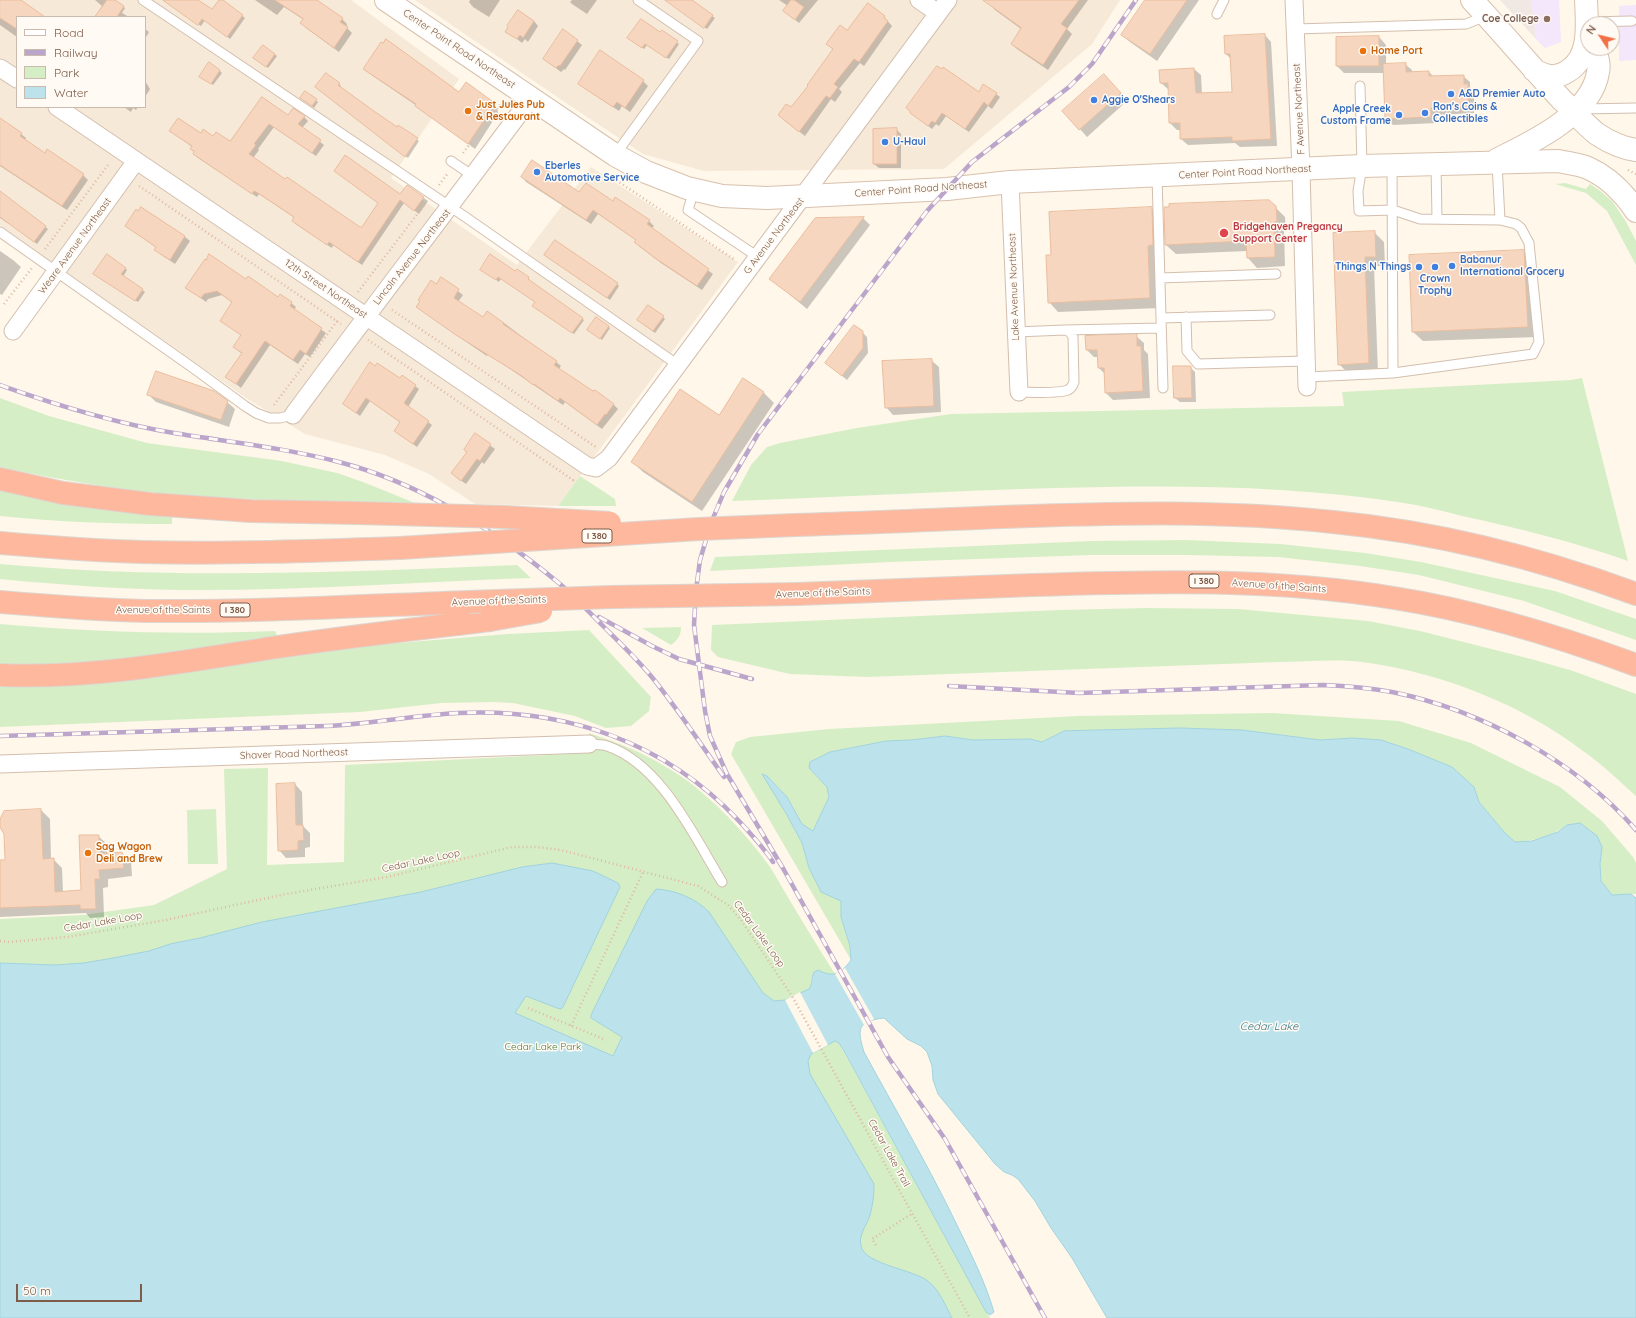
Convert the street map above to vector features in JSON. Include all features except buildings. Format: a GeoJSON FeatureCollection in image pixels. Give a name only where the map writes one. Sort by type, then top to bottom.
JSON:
{"type":"FeatureCollection","features":[{"type":"Feature","properties":{"kind":"highway"},"geometry":{"type":"LineString","coordinates":[[0,479],[63,493],[150,504],[251,511],[504,517],[698,529]]}},
{"type":"Feature","properties":{"kind":"highway","name":"I 380"},"geometry":{"type":"LineString","coordinates":[[0,543],[67,549],[235,553],[400,548],[698,529],[795,525],[1129,514],[1212,514],[1272,516],[1334,522],[1446,539],[1587,576],[1636,594]]}},
{"type":"Feature","properties":{"kind":"highway","name":"Avenue of the Saints"},"geometry":{"type":"LineString","coordinates":[[0,602],[52,607],[144,611],[249,610],[611,597],[798,594],[1211,581],[1260,583],[1374,595],[1447,608],[1553,636],[1601,652],[1636,666]]}},
{"type":"Feature","properties":{"kind":"highway"},"geometry":{"type":"LineString","coordinates":[[0,674],[90,673],[197,660],[310,642],[490,620],[611,597]]}},
{"type":"Feature","properties":{"kind":"main road","name":"Center Point Road Northeast"},"geometry":{"type":"LineString","coordinates":[[386,0],[615,155],[646,172],[694,190],[722,196],[767,198],[803,197],[947,189],[1010,182],[1301,170],[1362,166],[1558,161],[1587,167],[1611,183],[1621,192],[1636,211]]}},
{"type":"Feature","properties":{"kind":"main road"},"geometry":{"type":"LineString","coordinates":[[1586,0],[1587,16]]}},
{"type":"Feature","properties":{"kind":"main road"},"geometry":{"type":"LineString","coordinates":[[1480,8],[1534,70],[1598,134],[1624,148],[1636,150]]}},
{"type":"Feature","properties":{"kind":"main road"},"geometry":{"type":"LineString","coordinates":[[1534,70],[1543,75],[1555,78],[1562,76],[1576,66],[1581,56]]}},
{"type":"Feature","properties":{"kind":"main road"},"geometry":{"type":"LineString","coordinates":[[1497,162],[1565,120],[1576,111],[1591,93],[1596,82],[1599,70],[1596,56]]}},
{"type":"Feature","properties":{"kind":"street"},"geometry":{"type":"LineString","coordinates":[[919,0],[943,6]]}},
{"type":"Feature","properties":{"kind":"street","name":"F Avenue Northeast"},"geometry":{"type":"LineString","coordinates":[[1294,0],[1301,170],[1306,375]]}},
{"type":"Feature","properties":{"kind":"street","name":"G Avenue Northeast"},"geometry":{"type":"LineString","coordinates":[[596,468],[609,458],[943,6]]}},
{"type":"Feature","properties":{"kind":"street"},"geometry":{"type":"LineString","coordinates":[[0,68],[16,79]]}},
{"type":"Feature","properties":{"kind":"street","name":"Lincoln Avenue Northeast"},"geometry":{"type":"LineString","coordinates":[[293,415],[531,98]]}},
{"type":"Feature","properties":{"kind":"street","name":"12th Street Northeast"},"geometry":{"type":"LineString","coordinates":[[59,108],[587,466],[596,468]]}},
{"type":"Feature","properties":{"kind":"street","name":"Weare Avenue Northeast"},"geometry":{"type":"LineString","coordinates":[[13,331],[136,161]]}},
{"type":"Feature","properties":{"kind":"street","name":"Lake Avenue Northeast"},"geometry":{"type":"LineString","coordinates":[[1010,182],[1019,392]]}},
{"type":"Feature","properties":{"kind":"street","name":"Shaver Road Northeast"},"geometry":{"type":"LineString","coordinates":[[0,764],[589,744]]}},
{"type":"Feature","properties":{"kind":"lane"},"geometry":{"type":"LineString","coordinates":[[143,0],[450,207],[678,365]]}},
{"type":"Feature","properties":{"kind":"lane"},"geometry":{"type":"LineString","coordinates":[[615,155],[698,41],[638,0]]}},
{"type":"Feature","properties":{"kind":"lane"},"geometry":{"type":"LineString","coordinates":[[1217,14],[1224,0]]}},
{"type":"Feature","properties":{"kind":"lane"},"geometry":{"type":"LineString","coordinates":[[1295,29],[1466,24],[1480,8]]}},
{"type":"Feature","properties":{"kind":"lane"},"geometry":{"type":"LineString","coordinates":[[1620,22],[1632,21]]}},
{"type":"Feature","properties":{"kind":"lane"},"geometry":{"type":"LineString","coordinates":[[1186,317],[1187,351],[1198,364],[1306,375],[1393,373],[1533,354],[1539,342],[1530,243],[1521,228],[1516,224],[1500,220],[1420,219],[1393,210],[1359,211],[1358,191],[1362,166],[1360,86]]}},
{"type":"Feature","properties":{"kind":"lane"},"geometry":{"type":"LineString","coordinates":[[1576,111],[1636,108]]}},
{"type":"Feature","properties":{"kind":"lane"},"geometry":{"type":"LineString","coordinates":[[451,161],[473,176]]}},
{"type":"Feature","properties":{"kind":"lane"},"geometry":{"type":"LineString","coordinates":[[1497,162],[1500,220]]}},
{"type":"Feature","properties":{"kind":"lane"},"geometry":{"type":"LineString","coordinates":[[1436,164],[1437,219]]}},
{"type":"Feature","properties":{"kind":"lane"},"geometry":{"type":"LineString","coordinates":[[1392,166],[1393,373]]}},
{"type":"Feature","properties":{"kind":"lane"},"geometry":{"type":"LineString","coordinates":[[1157,176],[1163,388]]}},
{"type":"Feature","properties":{"kind":"lane"},"geometry":{"type":"LineString","coordinates":[[694,190],[688,210],[758,257]]}},
{"type":"Feature","properties":{"kind":"lane"},"geometry":{"type":"LineString","coordinates":[[0,232],[39,258],[245,406],[269,418],[280,418],[293,415]]}},
{"type":"Feature","properties":{"kind":"lane"},"geometry":{"type":"LineString","coordinates":[[1160,278],[1276,274]]}},
{"type":"Feature","properties":{"kind":"lane"},"geometry":{"type":"LineString","coordinates":[[1161,318],[1270,315]]}},
{"type":"Feature","properties":{"kind":"lane"},"geometry":{"type":"LineString","coordinates":[[1016,332],[1161,328]]}},
{"type":"Feature","properties":{"kind":"lane"},"geometry":{"type":"LineString","coordinates":[[1019,392],[1054,392],[1068,390],[1072,387],[1074,382],[1073,336],[1070,332],[1065,330]]}},
{"type":"Feature","properties":{"kind":"lane"},"geometry":{"type":"LineString","coordinates":[[589,744],[605,746],[618,750],[634,760],[660,784],[671,798],[722,882]]}},
{"type":"Feature","properties":{"kind":"path"},"geometry":{"type":"LineString","coordinates":[[4,304],[108,164]]}},
{"type":"Feature","properties":{"kind":"path"},"geometry":{"type":"LineString","coordinates":[[612,177],[737,261],[739,256]]}},
{"type":"Feature","properties":{"kind":"path"},"geometry":{"type":"LineString","coordinates":[[135,184],[342,324]]}},
{"type":"Feature","properties":{"kind":"path"},"geometry":{"type":"LineString","coordinates":[[389,307],[596,448],[600,442]]}},
{"type":"Feature","properties":{"kind":"path"},"geometry":{"type":"LineString","coordinates":[[270,411],[341,316]]}},
{"type":"Feature","properties":{"kind":"path"},"geometry":{"type":"LineString","coordinates":[[366,339],[573,480],[577,474]]}},
{"type":"Feature","properties":{"kind":"path","name":"Cedar Lake Loop"},"geometry":{"type":"LineString","coordinates":[[0,941],[9,942],[67,937],[159,921],[279,895],[387,877],[512,847],[537,847],[562,850],[620,864],[643,872],[698,886],[728,904],[741,920],[792,996]]}},
{"type":"Feature","properties":{"kind":"path"},"geometry":{"type":"LineString","coordinates":[[571,1026],[643,872]]}},
{"type":"Feature","properties":{"kind":"path","name":"Cedar Lake Trail"},"geometry":{"type":"LineString","coordinates":[[792,996],[970,1318]]}},
{"type":"Feature","properties":{"kind":"path"},"geometry":{"type":"LineString","coordinates":[[528,1008],[606,1040]]}},
{"type":"Feature","properties":{"kind":"path"},"geometry":{"type":"LineString","coordinates":[[876,1245],[872,1239],[913,1213]]}},
{"type":"Feature","properties":{"kind":"shaded area"},"geometry":{"type":"Polygon","coordinates":[[[0,0],[351,0],[459,79],[391,178],[517,265],[591,167],[738,262],[558,506],[475,504],[429,474],[385,455],[305,434],[246,398],[0,226],[0,0]]]}},
{"type":"Feature","properties":{"kind":"shaded area"},"geometry":{"type":"Polygon","coordinates":[[[415,0],[1120,0],[1092,44],[944,169],[704,171],[643,154],[415,0]]]}},
{"type":"Feature","properties":{"kind":"shaded area"},"geometry":{"type":"Polygon","coordinates":[[[1500,0],[1531,0],[1536,39],[1500,0]]]}},
{"type":"Feature","properties":{"kind":"shaded area","name":"Coe College"},"geometry":{"type":"Polygon","coordinates":[[[1531,0],[1559,0],[1561,42],[1545,48],[1536,39],[1531,0]]]}},
{"type":"Feature","properties":{"kind":"shaded area"},"geometry":{"type":"Polygon","coordinates":[[[1636,5],[1636,60],[1619,61],[1619,6],[1636,5]]]}},
{"type":"Feature","properties":{"kind":"green space"},"geometry":{"type":"Polygon","coordinates":[[[1565,183],[1586,189],[1590,184],[1612,201],[1625,220],[1636,241],[1636,265],[1607,211],[1586,193],[1555,184],[1565,183]]]}},
{"type":"Feature","properties":{"kind":"green space"},"geometry":{"type":"Polygon","coordinates":[[[1582,378],[1628,561],[1504,525],[1404,503],[1360,497],[1273,490],[1186,487],[1099,487],[732,501],[751,465],[767,447],[780,443],[857,428],[951,414],[1344,406],[1342,392],[1571,380],[1582,378]]]}},
{"type":"Feature","properties":{"kind":"green space"},"geometry":{"type":"Polygon","coordinates":[[[0,398],[49,416],[147,443],[282,461],[337,473],[415,503],[209,497],[157,493],[104,486],[0,467],[0,398]]]}},
{"type":"Feature","properties":{"kind":"green space"},"geometry":{"type":"Polygon","coordinates":[[[580,476],[615,499],[616,506],[558,506],[580,476]]]}},
{"type":"Feature","properties":{"kind":"green space"},"geometry":{"type":"Polygon","coordinates":[[[0,489],[172,516],[172,524],[129,524],[43,520],[0,516],[0,489]]]}},
{"type":"Feature","properties":{"kind":"green space"},"geometry":{"type":"Polygon","coordinates":[[[1186,540],[1280,544],[1365,553],[1421,562],[1555,591],[1636,619],[1636,640],[1524,601],[1419,575],[1360,566],[1278,557],[1092,555],[890,562],[710,571],[715,557],[1092,541],[1186,540]]]}},
{"type":"Feature","properties":{"kind":"green space"},"geometry":{"type":"Polygon","coordinates":[[[0,564],[129,572],[194,573],[323,572],[517,565],[531,578],[269,589],[181,590],[90,586],[0,579],[0,564]]]}},
{"type":"Feature","properties":{"kind":"green space"},"geometry":{"type":"Polygon","coordinates":[[[1146,608],[1238,609],[1368,621],[1420,631],[1531,659],[1573,671],[1636,694],[1636,796],[1597,761],[1560,734],[1509,706],[1482,694],[1426,675],[1369,663],[1323,661],[867,677],[790,674],[718,657],[711,650],[712,625],[1060,610],[1146,608]]]}},
{"type":"Feature","properties":{"kind":"green space"},"geometry":{"type":"Polygon","coordinates":[[[0,624],[138,632],[206,633],[275,631],[278,637],[105,660],[70,663],[0,664],[0,624]]]}},
{"type":"Feature","properties":{"kind":"green space"},"geometry":{"type":"Polygon","coordinates":[[[681,627],[679,637],[671,645],[642,628],[681,627]]]}},
{"type":"Feature","properties":{"kind":"green space"},"geometry":{"type":"Polygon","coordinates":[[[589,630],[651,697],[649,711],[631,726],[606,728],[575,716],[513,703],[495,702],[441,703],[360,712],[0,727],[0,683],[168,673],[386,644],[508,634],[589,630]]]}},
{"type":"Feature","properties":{"kind":"green space"},"geometry":{"type":"Polygon","coordinates":[[[1272,713],[1399,721],[1471,743],[1560,787],[1602,821],[1633,857],[1636,863],[1636,894],[1612,895],[1601,881],[1600,864],[1602,847],[1567,825],[1543,837],[1515,842],[1504,832],[1479,802],[1474,787],[1452,767],[1381,740],[1353,738],[1320,740],[1242,730],[1180,728],[1064,731],[1042,742],[1030,739],[973,740],[945,736],[886,741],[830,752],[809,768],[827,787],[829,797],[813,831],[802,824],[787,797],[767,776],[802,843],[809,868],[841,901],[841,917],[850,946],[851,960],[731,754],[736,742],[750,737],[829,729],[1078,716],[1272,713]]]}},
{"type":"Feature","properties":{"kind":"green space","name":"Cedar Lake Park"},"geometry":{"type":"Polygon","coordinates":[[[589,733],[638,752],[680,776],[695,787],[723,812],[749,840],[770,867],[835,974],[812,976],[811,985],[839,1043],[990,1318],[0,1318],[0,919],[83,915],[154,905],[227,869],[224,769],[268,768],[267,865],[344,862],[345,765],[589,753],[589,733]]]}},
{"type":"Feature","properties":{"kind":"green space"},"geometry":{"type":"Polygon","coordinates":[[[216,809],[218,864],[188,864],[187,810],[216,809]]]}},
{"type":"Feature","properties":{"kind":"water","name":"Cedar Lake"},"geometry":{"type":"Polygon","coordinates":[[[1180,728],[1242,730],[1320,740],[1353,738],[1381,740],[1452,767],[1474,787],[1479,802],[1504,832],[1515,842],[1532,841],[1558,832],[1567,825],[1580,823],[1597,836],[1602,847],[1600,864],[1601,881],[1612,895],[1631,894],[1636,898],[1636,1318],[1107,1318],[1072,1258],[1051,1228],[1035,1201],[1018,1179],[1004,1172],[995,1164],[938,1094],[933,1080],[932,1066],[927,1052],[921,1046],[907,1039],[884,1018],[868,1021],[861,1028],[860,1037],[864,1052],[934,1180],[967,1245],[982,1278],[994,1312],[990,1315],[986,1312],[844,1051],[839,1043],[835,1041],[811,1054],[808,1061],[810,1074],[874,1184],[872,1207],[869,1219],[862,1234],[860,1242],[861,1246],[864,1252],[871,1258],[913,1274],[929,1282],[939,1294],[952,1318],[0,1318],[0,963],[55,965],[84,963],[113,958],[149,951],[170,944],[262,922],[421,892],[522,867],[552,863],[593,871],[618,883],[620,887],[563,1007],[561,1009],[557,1008],[526,996],[515,1013],[613,1056],[622,1037],[591,1018],[591,1015],[647,901],[656,889],[677,893],[691,899],[709,912],[763,993],[774,1001],[785,1000],[809,989],[814,972],[818,970],[828,974],[836,973],[844,969],[851,960],[850,946],[841,917],[841,901],[821,892],[809,868],[802,843],[762,774],[767,776],[787,797],[802,824],[813,831],[829,797],[827,787],[809,768],[810,762],[830,752],[886,741],[945,736],[973,740],[1030,739],[1042,742],[1064,731],[1180,728]]]}},
{"type":"Feature","properties":{"kind":"pier"},"geometry":{"type":"Polygon","coordinates":[[[845,968],[874,1019],[864,1025],[835,974],[845,968]]]}},
{"type":"Feature","properties":{"kind":"pier"},"geometry":{"type":"Polygon","coordinates":[[[800,992],[828,1045],[813,1053],[785,1000],[800,992]]]}},
{"type":"Feature","properties":{"kind":"railway"},"geometry":{"type":"LineString","coordinates":[[1045,1318],[945,1139],[888,1057],[784,870],[727,774],[710,736],[705,711],[694,625],[696,590],[700,560],[711,523],[724,492],[758,434],[927,211],[972,162],[1069,87],[1092,64],[1136,0]]}},
{"type":"Feature","properties":{"kind":"railway"},"geometry":{"type":"LineString","coordinates":[[0,385],[43,400],[108,419],[152,429],[278,449],[339,462],[399,482],[456,511],[535,564],[560,584],[582,605],[633,656],[661,688],[724,777]]}},
{"type":"Feature","properties":{"kind":"railway"},"geometry":{"type":"LineString","coordinates":[[599,617],[679,659],[752,679]]}},
{"type":"Feature","properties":{"kind":"railway"},"geometry":{"type":"LineString","coordinates":[[949,686],[1079,693],[1323,685],[1358,687],[1392,692],[1426,700],[1459,711],[1492,725],[1525,742],[1556,761],[1585,782],[1612,805],[1636,830]]}},
{"type":"Feature","properties":{"kind":"railway"},"geometry":{"type":"LineString","coordinates":[[0,736],[327,726],[459,713],[499,713],[537,717],[575,724],[611,736],[646,751],[679,770],[710,793],[739,821],[773,862]]}},
{"type":"Feature","properties":{"kind":"place","name":"Coe College"},"geometry":{"type":"Point","coordinates":[1547,19]}},
{"type":"Feature","properties":{"kind":"place","name":"Home Port"},"geometry":{"type":"Point","coordinates":[1363,51]}},
{"type":"Feature","properties":{"kind":"place","name":"A&D Premier Auto"},"geometry":{"type":"Point","coordinates":[1451,94]}},
{"type":"Feature","properties":{"kind":"place","name":"Aggie O'Shears"},"geometry":{"type":"Point","coordinates":[1094,100]}},
{"type":"Feature","properties":{"kind":"place","name":"Just Jules Pub & Restaurant"},"geometry":{"type":"Point","coordinates":[468,111]}},
{"type":"Feature","properties":{"kind":"place","name":"Ron's Coins & Collectibles"},"geometry":{"type":"Point","coordinates":[1425,113]}},
{"type":"Feature","properties":{"kind":"place","name":"Apple Creek Custom Frame"},"geometry":{"type":"Point","coordinates":[1399,115]}},
{"type":"Feature","properties":{"kind":"place","name":"U-Haul"},"geometry":{"type":"Point","coordinates":[885,142]}},
{"type":"Feature","properties":{"kind":"place","name":"Eberles Automotive Service"},"geometry":{"type":"Point","coordinates":[537,172]}},
{"type":"Feature","properties":{"kind":"place","name":"Bridgehaven Pregancy Support Center"},"geometry":{"type":"Point","coordinates":[1224,233]}},
{"type":"Feature","properties":{"kind":"place","name":"Babanur International Grocery"},"geometry":{"type":"Point","coordinates":[1452,266]}},
{"type":"Feature","properties":{"kind":"place","name":"Things N Things"},"geometry":{"type":"Point","coordinates":[1419,267]}},
{"type":"Feature","properties":{"kind":"place","name":"Crown Trophy"},"geometry":{"type":"Point","coordinates":[1435,267]}},
{"type":"Feature","properties":{"kind":"place","name":"Sag Wagon Deli and Brew"},"geometry":{"type":"Point","coordinates":[88,853]}}]}
